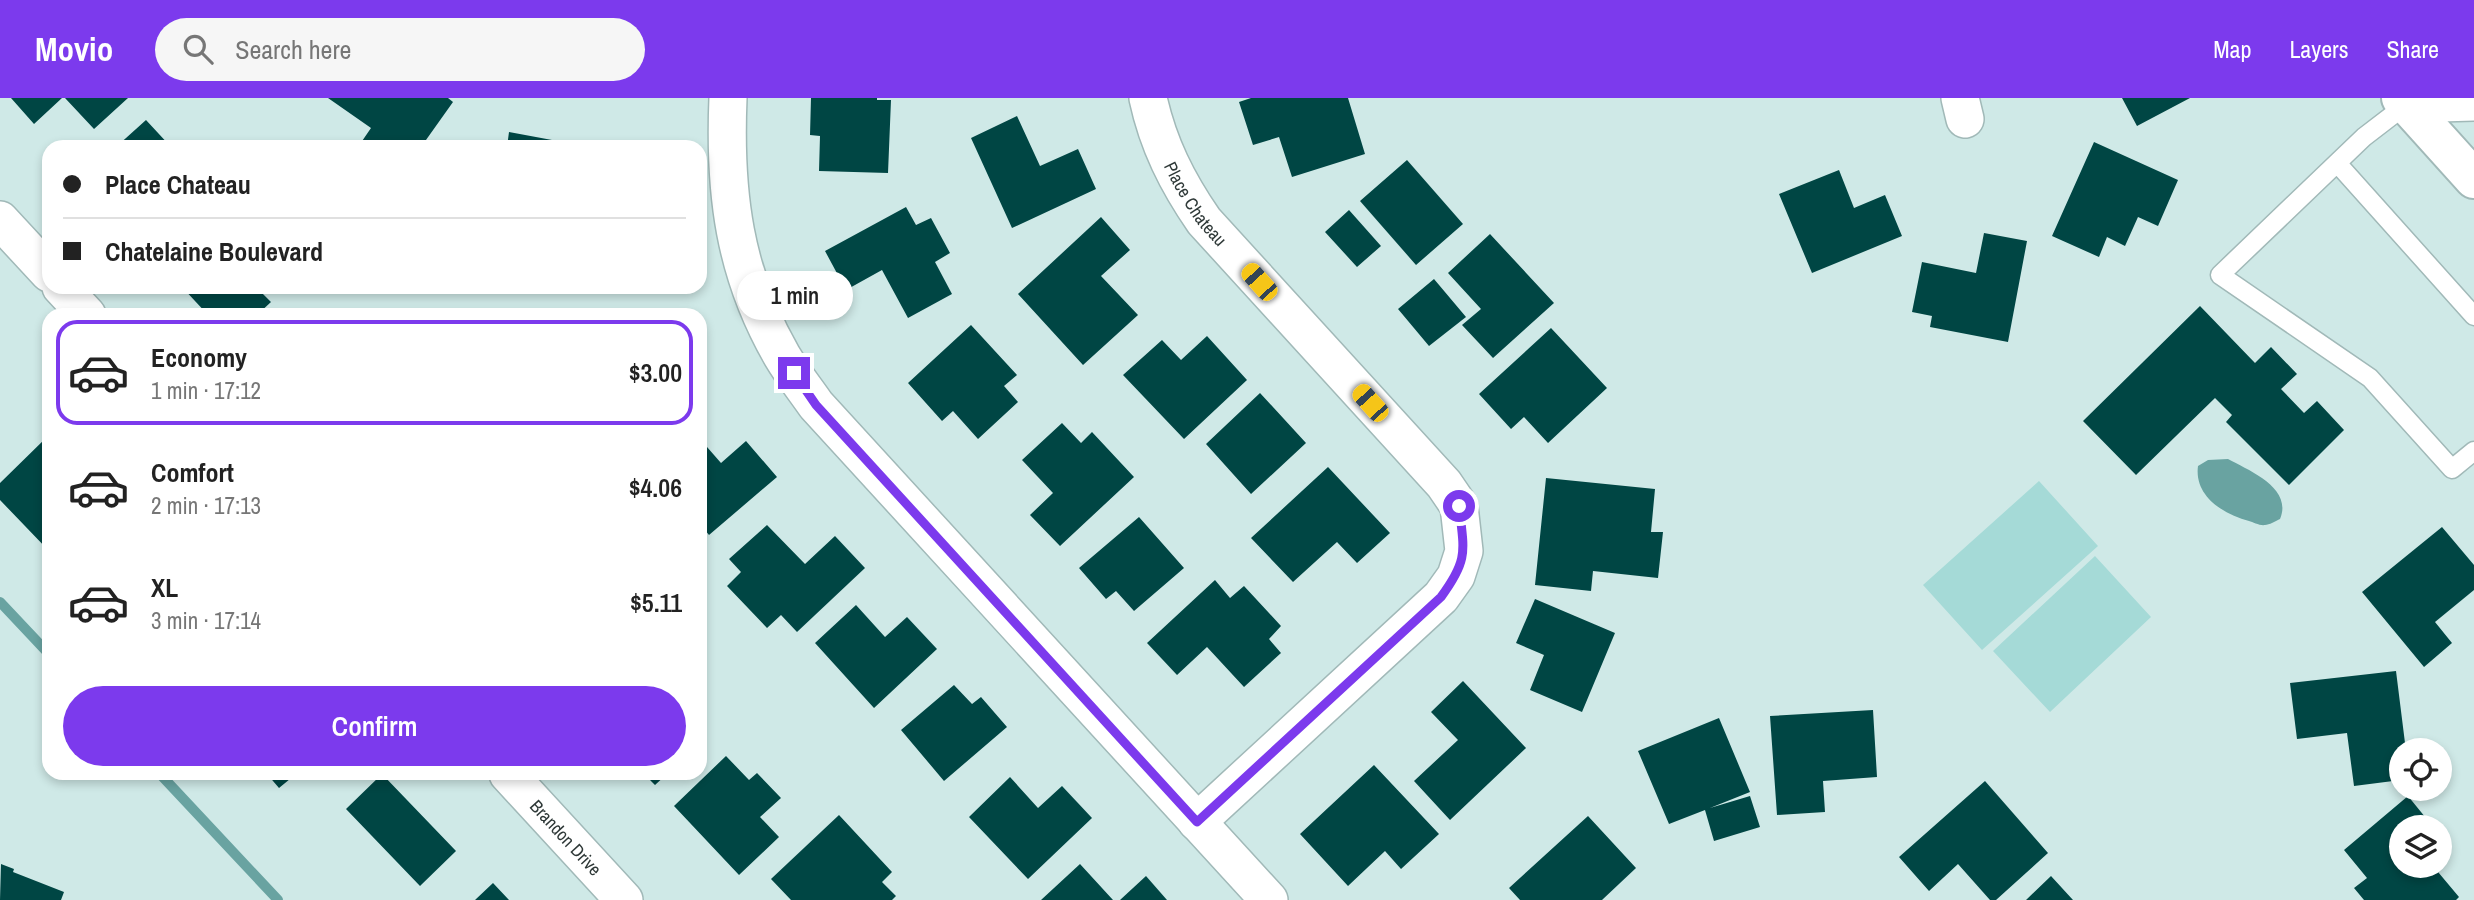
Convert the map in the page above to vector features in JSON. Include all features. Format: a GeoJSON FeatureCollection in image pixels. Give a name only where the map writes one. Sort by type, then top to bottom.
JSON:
{"type":"FeatureCollection","features":[{"type":"Feature","properties":{"kind":"street"},"geometry":{"type":"LineString","coordinates":[[728,98],[728,195],[738,251],[757,306],[783,357],[816,405],[1269,900]]}},
{"type":"Feature","properties":{"kind":"street","name":"Place Chateau"},"geometry":{"type":"LineString","coordinates":[[1149,98],[1163,152],[1186,196],[1204,221],[1444,484],[1459,506],[1464,551],[1457,576],[1441,597],[1197,822]]}},
{"type":"Feature","properties":{"kind":"street"},"geometry":{"type":"LineString","coordinates":[[2406,100],[2474,102]]}},
{"type":"Feature","properties":{"kind":"street"},"geometry":{"type":"LineString","coordinates":[[2406,100],[2474,179]]}},
{"type":"Feature","properties":{"kind":"street"},"geometry":{"type":"LineString","coordinates":[[0,220],[42,265]]}},
{"type":"Feature","properties":{"kind":"street"},"geometry":{"type":"LineString","coordinates":[[68,294],[80,308]]}},
{"type":"Feature","properties":{"kind":"street","name":"Brandon Drive"},"geometry":{"type":"LineString","coordinates":[[514,780],[624,900]]}},
{"type":"Feature","properties":{"kind":"lane"},"geometry":{"type":"LineString","coordinates":[[2406,100],[2220,275],[2371,378],[2452,469],[2474,451]]}},
{"type":"Feature","properties":{"kind":"lane"},"geometry":{"type":"LineString","coordinates":[[2337,163],[2474,316]]}},
{"type":"Feature","properties":{"kind":"shaded area"},"geometry":{"type":"Polygon","coordinates":[[[2228,459],[2258,475],[2275,490],[2282,508],[2280,519],[2267,525],[2257,524],[2230,514],[2212,502],[2201,486],[2198,466],[2208,460],[2228,459]]]}},
{"type":"Feature","properties":{"kind":"shaded area"},"geometry":{"type":"Polygon","coordinates":[[[2039,481],[2098,546],[1982,650],[1923,585],[2039,481]]]}},
{"type":"Feature","properties":{"kind":"shaded area"},"geometry":{"type":"Polygon","coordinates":[[[2095,556],[2151,617],[2050,712],[1993,651],[2095,556]]]}},
{"type":"Feature","properties":{"kind":"building"},"geometry":{"type":"Polygon","coordinates":[[[11,98],[62,98],[34,124],[11,98]]]}},
{"type":"Feature","properties":{"kind":"building"},"geometry":{"type":"Polygon","coordinates":[[[65,98],[128,98],[94,129],[65,98]]]}},
{"type":"Feature","properties":{"kind":"building"},"geometry":{"type":"Polygon","coordinates":[[[328,98],[448,98],[453,102],[426,140],[363,140],[371,128],[328,98]]]}},
{"type":"Feature","properties":{"kind":"building"},"geometry":{"type":"Polygon","coordinates":[[[811,98],[891,100],[888,173],[819,171],[820,136],[810,135],[811,98]]]}},
{"type":"Feature","properties":{"kind":"building"},"geometry":{"type":"Polygon","coordinates":[[[1251,98],[1348,98],[1365,154],[1292,177],[1279,137],[1253,145],[1239,102],[1251,98]]]}},
{"type":"Feature","properties":{"kind":"building"},"geometry":{"type":"Polygon","coordinates":[[[2122,98],[2190,98],[2137,126],[2122,98]]]}},
{"type":"Feature","properties":{"kind":"building"},"geometry":{"type":"Polygon","coordinates":[[[1017,116],[1040,166],[1078,149],[1096,189],[1012,228],[971,138],[1017,116]]]}},
{"type":"Feature","properties":{"kind":"building"},"geometry":{"type":"Polygon","coordinates":[[[146,120],[165,140],[124,140],[146,120]]]}},
{"type":"Feature","properties":{"kind":"building"},"geometry":{"type":"Polygon","coordinates":[[[509,132],[552,140],[508,140],[509,132]]]}},
{"type":"Feature","properties":{"kind":"building"},"geometry":{"type":"Polygon","coordinates":[[[2094,142],[2178,180],[2158,226],[2138,217],[2125,246],[2107,237],[2099,257],[2052,236],[2094,142]]]}},
{"type":"Feature","properties":{"kind":"building"},"geometry":{"type":"Polygon","coordinates":[[[1407,160],[1463,224],[1416,265],[1360,201],[1407,160]]]}},
{"type":"Feature","properties":{"kind":"building"},"geometry":{"type":"Polygon","coordinates":[[[1839,170],[1854,208],[1885,195],[1902,236],[1812,273],[1779,194],[1839,170]]]}},
{"type":"Feature","properties":{"kind":"building"},"geometry":{"type":"Polygon","coordinates":[[[906,207],[916,225],[931,218],[950,253],[935,262],[952,294],[908,318],[882,270],[846,290],[825,251],[906,207]]]}},
{"type":"Feature","properties":{"kind":"building"},"geometry":{"type":"Polygon","coordinates":[[[1349,210],[1381,246],[1357,267],[1325,232],[1349,210]]]}},
{"type":"Feature","properties":{"kind":"building"},"geometry":{"type":"Polygon","coordinates":[[[1101,217],[1130,250],[1101,276],[1138,315],[1083,365],[1018,294],[1101,217]]]}},
{"type":"Feature","properties":{"kind":"building"},"geometry":{"type":"Polygon","coordinates":[[[1984,233],[2027,241],[2008,342],[1930,327],[1932,316],[1912,312],[1922,262],[1976,273],[1984,233]]]}},
{"type":"Feature","properties":{"kind":"building"},"geometry":{"type":"Polygon","coordinates":[[[1490,234],[1554,303],[1493,358],[1462,325],[1481,309],[1448,273],[1490,234]]]}},
{"type":"Feature","properties":{"kind":"building"},"geometry":{"type":"Polygon","coordinates":[[[1434,279],[1466,317],[1429,346],[1398,309],[1434,279]]]}},
{"type":"Feature","properties":{"kind":"building"},"geometry":{"type":"Polygon","coordinates":[[[188,294],[263,294],[271,302],[265,308],[202,308],[188,294]]]}},
{"type":"Feature","properties":{"kind":"building"},"geometry":{"type":"Polygon","coordinates":[[[2200,306],[2255,363],[2271,347],[2297,374],[2281,389],[2304,413],[2317,401],[2344,430],[2289,485],[2226,422],[2232,415],[2215,398],[2136,475],[2083,421],[2200,306]]]}},
{"type":"Feature","properties":{"kind":"building"},"geometry":{"type":"Polygon","coordinates":[[[971,325],[1017,375],[1004,386],[1018,402],[978,439],[953,411],[942,421],[908,383],[971,325]]]}},
{"type":"Feature","properties":{"kind":"building"},"geometry":{"type":"Polygon","coordinates":[[[1551,328],[1607,388],[1548,443],[1524,417],[1511,429],[1479,394],[1551,328]]]}},
{"type":"Feature","properties":{"kind":"building"},"geometry":{"type":"Polygon","coordinates":[[[1207,336],[1247,380],[1184,439],[1123,375],[1162,340],[1181,360],[1207,336]]]}},
{"type":"Feature","properties":{"kind":"building"},"geometry":{"type":"Polygon","coordinates":[[[1260,393],[1306,443],[1251,494],[1206,444],[1260,393]]]}},
{"type":"Feature","properties":{"kind":"building"},"geometry":{"type":"Polygon","coordinates":[[[1062,423],[1081,443],[1092,432],[1134,477],[1060,546],[1030,515],[1053,493],[1022,460],[1062,423]]]}},
{"type":"Feature","properties":{"kind":"building"},"geometry":{"type":"Polygon","coordinates":[[[746,441],[777,477],[709,535],[707,447],[721,463],[746,441]]]}},
{"type":"Feature","properties":{"kind":"building"},"geometry":{"type":"Polygon","coordinates":[[[42,442],[42,544],[0,500],[0,483],[42,442]]]}},
{"type":"Feature","properties":{"kind":"building"},"geometry":{"type":"Polygon","coordinates":[[[1328,467],[1390,533],[1357,563],[1337,542],[1293,582],[1251,538],[1328,467]]]}},
{"type":"Feature","properties":{"kind":"building"},"geometry":{"type":"Polygon","coordinates":[[[1546,478],[1655,489],[1651,532],[1663,532],[1658,578],[1593,571],[1591,591],[1535,585],[1546,478]]]}},
{"type":"Feature","properties":{"kind":"building"},"geometry":{"type":"Polygon","coordinates":[[[1139,517],[1184,568],[1134,611],[1116,591],[1106,599],[1079,568],[1139,517]]]}},
{"type":"Feature","properties":{"kind":"building"},"geometry":{"type":"Polygon","coordinates":[[[767,525],[805,564],[835,536],[865,568],[797,632],[781,615],[767,628],[727,586],[741,572],[729,559],[767,525]]]}},
{"type":"Feature","properties":{"kind":"building"},"geometry":{"type":"Polygon","coordinates":[[[2442,527],[2474,565],[2474,590],[2435,622],[2452,643],[2424,667],[2362,592],[2442,527]]]}},
{"type":"Feature","properties":{"kind":"building"},"geometry":{"type":"Polygon","coordinates":[[[1215,580],[1230,598],[1244,586],[1281,626],[1269,639],[1281,653],[1244,687],[1207,647],[1177,675],[1147,643],[1215,580]]]}},
{"type":"Feature","properties":{"kind":"building"},"geometry":{"type":"Polygon","coordinates":[[[1535,599],[1615,633],[1582,712],[1530,690],[1544,655],[1516,643],[1535,599]]]}},
{"type":"Feature","properties":{"kind":"building"},"geometry":{"type":"Polygon","coordinates":[[[856,605],[885,637],[907,617],[937,649],[874,708],[815,643],[856,605]]]}},
{"type":"Feature","properties":{"kind":"building"},"geometry":{"type":"Polygon","coordinates":[[[2396,671],[2404,738],[2389,738],[2389,782],[2354,786],[2347,733],[2297,739],[2290,683],[2396,671]]]}},
{"type":"Feature","properties":{"kind":"building"},"geometry":{"type":"Polygon","coordinates":[[[1463,681],[1526,748],[1450,820],[1414,781],[1458,740],[1431,712],[1463,681]]]}},
{"type":"Feature","properties":{"kind":"building"},"geometry":{"type":"Polygon","coordinates":[[[954,685],[972,704],[981,697],[1007,727],[944,781],[901,730],[954,685]]]}},
{"type":"Feature","properties":{"kind":"building"},"geometry":{"type":"Polygon","coordinates":[[[1873,710],[1877,777],[1823,781],[1825,812],[1777,815],[1770,716],[1873,710]]]}},
{"type":"Feature","properties":{"kind":"building"},"geometry":{"type":"Polygon","coordinates":[[[1719,718],[1750,792],[1710,808],[1750,796],[1760,827],[1714,841],[1705,810],[1669,824],[1638,751],[1719,718]]]}},
{"type":"Feature","properties":{"kind":"building"},"geometry":{"type":"Polygon","coordinates":[[[726,756],[749,780],[757,773],[781,798],[760,817],[779,837],[739,875],[674,806],[701,780],[707,780],[707,774],[726,756]]]}},
{"type":"Feature","properties":{"kind":"building"},"geometry":{"type":"Polygon","coordinates":[[[1374,765],[1439,834],[1401,869],[1385,851],[1348,886],[1300,834],[1374,765]]]}},
{"type":"Feature","properties":{"kind":"building"},"geometry":{"type":"Polygon","coordinates":[[[1010,777],[1038,808],[1062,786],[1092,818],[1028,879],[969,817],[1010,777]]]}},
{"type":"Feature","properties":{"kind":"building"},"geometry":{"type":"Polygon","coordinates":[[[272,780],[289,780],[279,788],[272,780]]]}},
{"type":"Feature","properties":{"kind":"building"},"geometry":{"type":"Polygon","coordinates":[[[376,780],[388,780],[456,851],[420,886],[346,809],[376,780]]]}},
{"type":"Feature","properties":{"kind":"building"},"geometry":{"type":"Polygon","coordinates":[[[1985,781],[2048,853],[1996,900],[1990,900],[1958,864],[1929,891],[1899,857],[1985,781]]]}},
{"type":"Feature","properties":{"kind":"building"},"geometry":{"type":"Polygon","coordinates":[[[2402,801],[2412,801],[2423,815],[2389,815],[2389,878],[2443,878],[2459,897],[2456,900],[2364,900],[2354,888],[2367,878],[2344,850],[2402,801]]]}},
{"type":"Feature","properties":{"kind":"building"},"geometry":{"type":"Polygon","coordinates":[[[839,815],[892,872],[882,882],[896,896],[892,900],[791,900],[771,879],[839,815]]]}},
{"type":"Feature","properties":{"kind":"building"},"geometry":{"type":"Polygon","coordinates":[[[1588,816],[1636,868],[1602,900],[1520,900],[1509,888],[1588,816]]]}},
{"type":"Feature","properties":{"kind":"building"},"geometry":{"type":"Polygon","coordinates":[[[1,864],[14,869],[13,872],[64,892],[61,900],[0,900],[1,864]]]}},
{"type":"Feature","properties":{"kind":"building"},"geometry":{"type":"Polygon","coordinates":[[[1080,864],[1113,900],[1041,900],[1080,864]]]}},
{"type":"Feature","properties":{"kind":"building"},"geometry":{"type":"Polygon","coordinates":[[[1146,876],[1167,900],[1120,900],[1146,876]]]}},
{"type":"Feature","properties":{"kind":"building"},"geometry":{"type":"Polygon","coordinates":[[[2051,876],[2073,900],[2026,900],[2051,876]]]}},
{"type":"Feature","properties":{"kind":"building"},"geometry":{"type":"Polygon","coordinates":[[[493,883],[509,900],[475,900],[493,883]]]}},
{"type":"Feature","properties":{"kind":"waterway"},"geometry":{"type":"LineString","coordinates":[[0,602],[42,647]]}},
{"type":"Feature","properties":{"kind":"waterway"},"geometry":{"type":"LineString","coordinates":[[166,780],[278,900]]}},
{"type":"Feature","properties":{"kind":"route"},"geometry":{"type":"LineString","coordinates":[[794,373],[816,405],[1197,822],[1441,597],[1457,576],[1464,551],[1459,506]]}}]}
